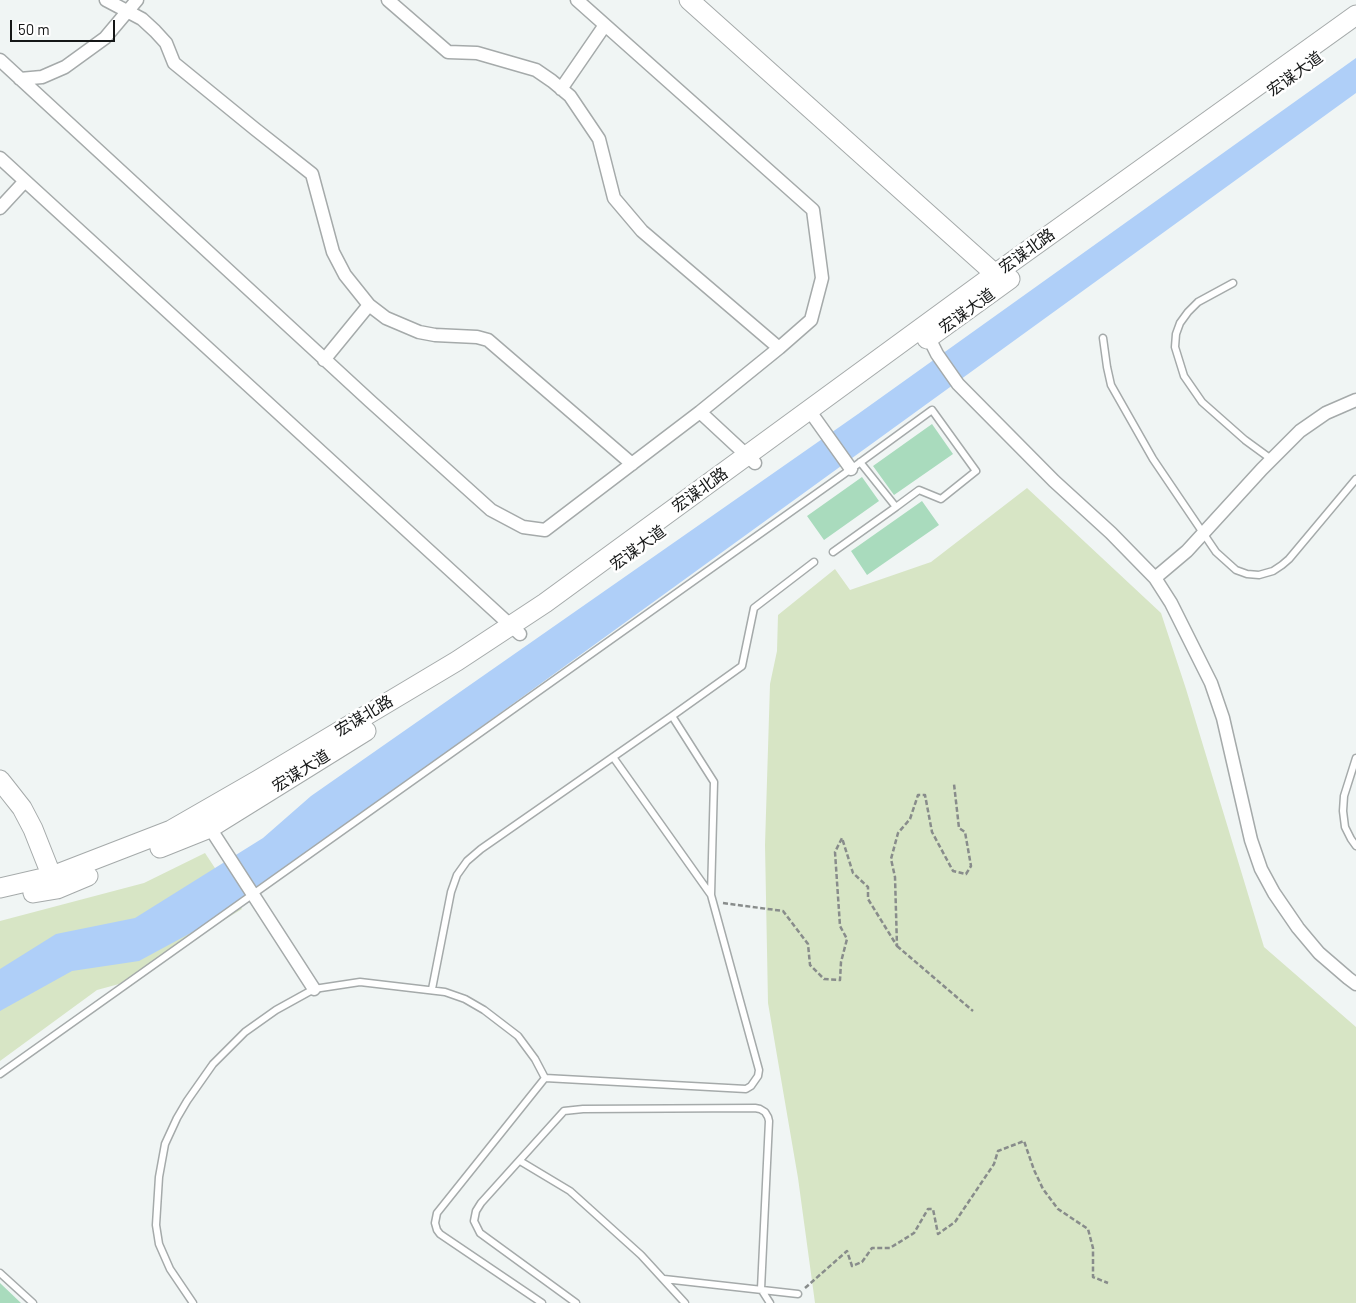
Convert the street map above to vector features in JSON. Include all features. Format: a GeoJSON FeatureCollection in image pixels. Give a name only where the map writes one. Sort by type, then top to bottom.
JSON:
{"type":"FeatureCollection","features":[{"type":"Feature","properties":{"kind":"main road"},"geometry":{"type":"LineString","coordinates":[[689,0],[1000,278]]}},
{"type":"Feature","properties":{"kind":"main road","name":"宏谋北路"},"geometry":{"type":"LineString","coordinates":[[812,415],[1356,15]]}},
{"type":"Feature","properties":{"kind":"main road","name":"宏谋大道"},"geometry":{"type":"LineString","coordinates":[[0,900],[210,828],[516,630],[812,415],[933,346],[1000,278],[1356,30]]}},
{"type":"Feature","properties":{"kind":"main road","name":"宏谋北路"},"geometry":{"type":"LineString","coordinates":[[0,888],[55,882],[172,830],[457,661],[516,630]]}},
{"type":"Feature","properties":{"kind":"main road"},"geometry":{"type":"LineString","coordinates":[[0,780],[22,808],[55,882]]}},
{"type":"Feature","properties":{"kind":"street"},"geometry":{"type":"LineString","coordinates":[[106,0],[142,19],[166,43],[174,63],[312,174],[333,252],[345,275],[369,304],[386,318],[419,332],[435,335],[477,336],[488,340],[632,464]]}},
{"type":"Feature","properties":{"kind":"street"},"geometry":{"type":"LineString","coordinates":[[20,79],[42,77],[65,67],[105,38],[137,0]]}},
{"type":"Feature","properties":{"kind":"street"},"geometry":{"type":"LineString","coordinates":[[388,0],[448,52],[478,53],[536,70],[570,96],[599,139],[614,198],[642,231],[779,348]]}},
{"type":"Feature","properties":{"kind":"street"},"geometry":{"type":"LineString","coordinates":[[0,60],[324,360],[491,510],[523,527],[545,530],[700,412],[811,320],[822,278],[813,210],[577,0]]}},
{"type":"Feature","properties":{"kind":"street"},"geometry":{"type":"LineString","coordinates":[[561,89],[605,25]]}},
{"type":"Feature","properties":{"kind":"street"},"geometry":{"type":"LineString","coordinates":[[0,158],[516,630]]}},
{"type":"Feature","properties":{"kind":"street"},"geometry":{"type":"LineString","coordinates":[[0,208],[25,181]]}},
{"type":"Feature","properties":{"kind":"street"},"geometry":{"type":"LineString","coordinates":[[324,360],[369,304]]}},
{"type":"Feature","properties":{"kind":"street"},"geometry":{"type":"LineString","coordinates":[[933,346],[958,384],[1054,481],[1112,533],[1155,578],[1171,602],[1211,683],[1223,718],[1251,840],[1261,869],[1274,893],[1319,953],[1356,984]]}},
{"type":"Feature","properties":{"kind":"street"},"geometry":{"type":"LineString","coordinates":[[1155,578],[1187,551],[1271,459],[1300,431],[1326,413],[1356,400]]}},
{"type":"Feature","properties":{"kind":"street"},"geometry":{"type":"LineString","coordinates":[[700,412],[751,459]]}},
{"type":"Feature","properties":{"kind":"street"},"geometry":{"type":"LineString","coordinates":[[812,415],[856,465]]}},
{"type":"Feature","properties":{"kind":"street"},"geometry":{"type":"LineString","coordinates":[[210,828],[314,989]]}},
{"type":"Feature","properties":{"kind":"lane"},"geometry":{"type":"LineString","coordinates":[[1233,284],[1198,302],[1188,312],[1180,323],[1176,334],[1175,346],[1184,376],[1202,402],[1245,440],[1271,459]]}},
{"type":"Feature","properties":{"kind":"lane"},"geometry":{"type":"LineString","coordinates":[[1103,338],[1111,386],[1152,459],[1216,552],[1236,570],[1260,575],[1273,571],[1289,559],[1356,479]]}},
{"type":"Feature","properties":{"kind":"lane"},"geometry":{"type":"LineString","coordinates":[[0,1074],[932,410],[976,471],[941,499],[919,490],[833,552]]}},
{"type":"Feature","properties":{"kind":"lane"},"geometry":{"type":"LineString","coordinates":[[856,465],[896,508]]}},
{"type":"Feature","properties":{"kind":"lane"},"geometry":{"type":"LineString","coordinates":[[432,989],[451,892],[457,875],[467,861],[480,849],[742,666],[754,608],[814,562]]}},
{"type":"Feature","properties":{"kind":"lane"},"geometry":{"type":"LineString","coordinates":[[545,1078],[746,1089],[752,1086],[758,1076],[759,1070],[712,898],[714,782],[672,716]]}},
{"type":"Feature","properties":{"kind":"lane"},"geometry":{"type":"LineString","coordinates":[[613,757],[712,898]]}},
{"type":"Feature","properties":{"kind":"lane"},"geometry":{"type":"LineString","coordinates":[[1356,758],[1344,796],[1343,811],[1345,827],[1356,846]]}},
{"type":"Feature","properties":{"kind":"lane"},"geometry":{"type":"LineString","coordinates":[[193,1303],[170,1269],[159,1244],[156,1225],[159,1177],[165,1144],[187,1101],[213,1064],[245,1032],[276,1010],[314,989],[360,982],[445,992],[464,999],[484,1010],[518,1036],[535,1059],[545,1078]]}},
{"type":"Feature","properties":{"kind":"lane"},"geometry":{"type":"LineString","coordinates":[[542,1303],[440,1234],[435,1223],[438,1213],[545,1078]]}},
{"type":"Feature","properties":{"kind":"lane"},"geometry":{"type":"LineString","coordinates":[[576,1303],[480,1234],[474,1221],[476,1211],[481,1203],[564,1112],[583,1109],[760,1109],[765,1112],[769,1120],[761,1289],[770,1303]]}},
{"type":"Feature","properties":{"kind":"lane"},"geometry":{"type":"LineString","coordinates":[[520,1161],[570,1191],[641,1255],[684,1303]]}},
{"type":"Feature","properties":{"kind":"lane"},"geometry":{"type":"LineString","coordinates":[[0,1273],[32,1303]]}},
{"type":"Feature","properties":{"kind":"lane"},"geometry":{"type":"LineString","coordinates":[[664,1279],[798,1294]]}},
{"type":"Feature","properties":{"kind":"path"},"geometry":{"type":"LineString","coordinates":[[897,946],[895,877],[891,859],[898,833],[910,819],[918,795],[925,795],[932,832],[953,871],[966,874],[970,866],[965,832],[959,828],[954,784]]}},
{"type":"Feature","properties":{"kind":"path"},"geometry":{"type":"LineString","coordinates":[[712,898],[783,910],[808,944],[810,965],[824,980],[840,980],[841,962],[847,939],[840,926],[835,852],[842,838],[853,873],[868,887],[868,899],[897,946],[973,1011]]}},
{"type":"Feature","properties":{"kind":"path"},"geometry":{"type":"LineString","coordinates":[[798,1294],[847,1251],[852,1266],[862,1262],[872,1248],[890,1248],[914,1233],[928,1209],[933,1210],[938,1234],[955,1222],[994,1164],[998,1151],[1024,1141],[1043,1189],[1058,1209],[1088,1228],[1093,1248],[1093,1277],[1108,1283]]}},
{"type":"Feature","properties":{"kind":"green space"},"geometry":{"type":"Polygon","coordinates":[[[1027,488],[1161,613],[1264,947],[1356,1027],[1356,1303],[815,1303],[798,1178],[768,1003],[765,845],[770,684],[777,651],[778,615],[835,569],[850,590],[931,562],[1027,488]]]}},
{"type":"Feature","properties":{"kind":"green space"},"geometry":{"type":"Polygon","coordinates":[[[205,853],[242,909],[119,984],[97,990],[0,1061],[0,921],[144,883],[205,853]]]}},
{"type":"Feature","properties":{"kind":"water"},"geometry":{"type":"Polygon","coordinates":[[[1356,58],[1356,93],[213,921],[139,961],[72,971],[0,1011],[0,969],[56,934],[135,918],[263,838],[311,796],[858,414],[1356,58]]]}},
{"type":"Feature","properties":{"kind":"building"},"geometry":{"type":"Polygon","coordinates":[[[932,424],[953,454],[894,495],[873,466],[932,424]]]}},
{"type":"Feature","properties":{"kind":"building"},"geometry":{"type":"Polygon","coordinates":[[[862,477],[879,501],[824,540],[807,516],[862,477]]]}},
{"type":"Feature","properties":{"kind":"building"},"geometry":{"type":"Polygon","coordinates":[[[922,501],[939,525],[867,575],[851,551],[922,501]]]}},
{"type":"Feature","properties":{"kind":"building"},"geometry":{"type":"Polygon","coordinates":[[[0,1283],[21,1303],[0,1303],[0,1283]]]}}]}
